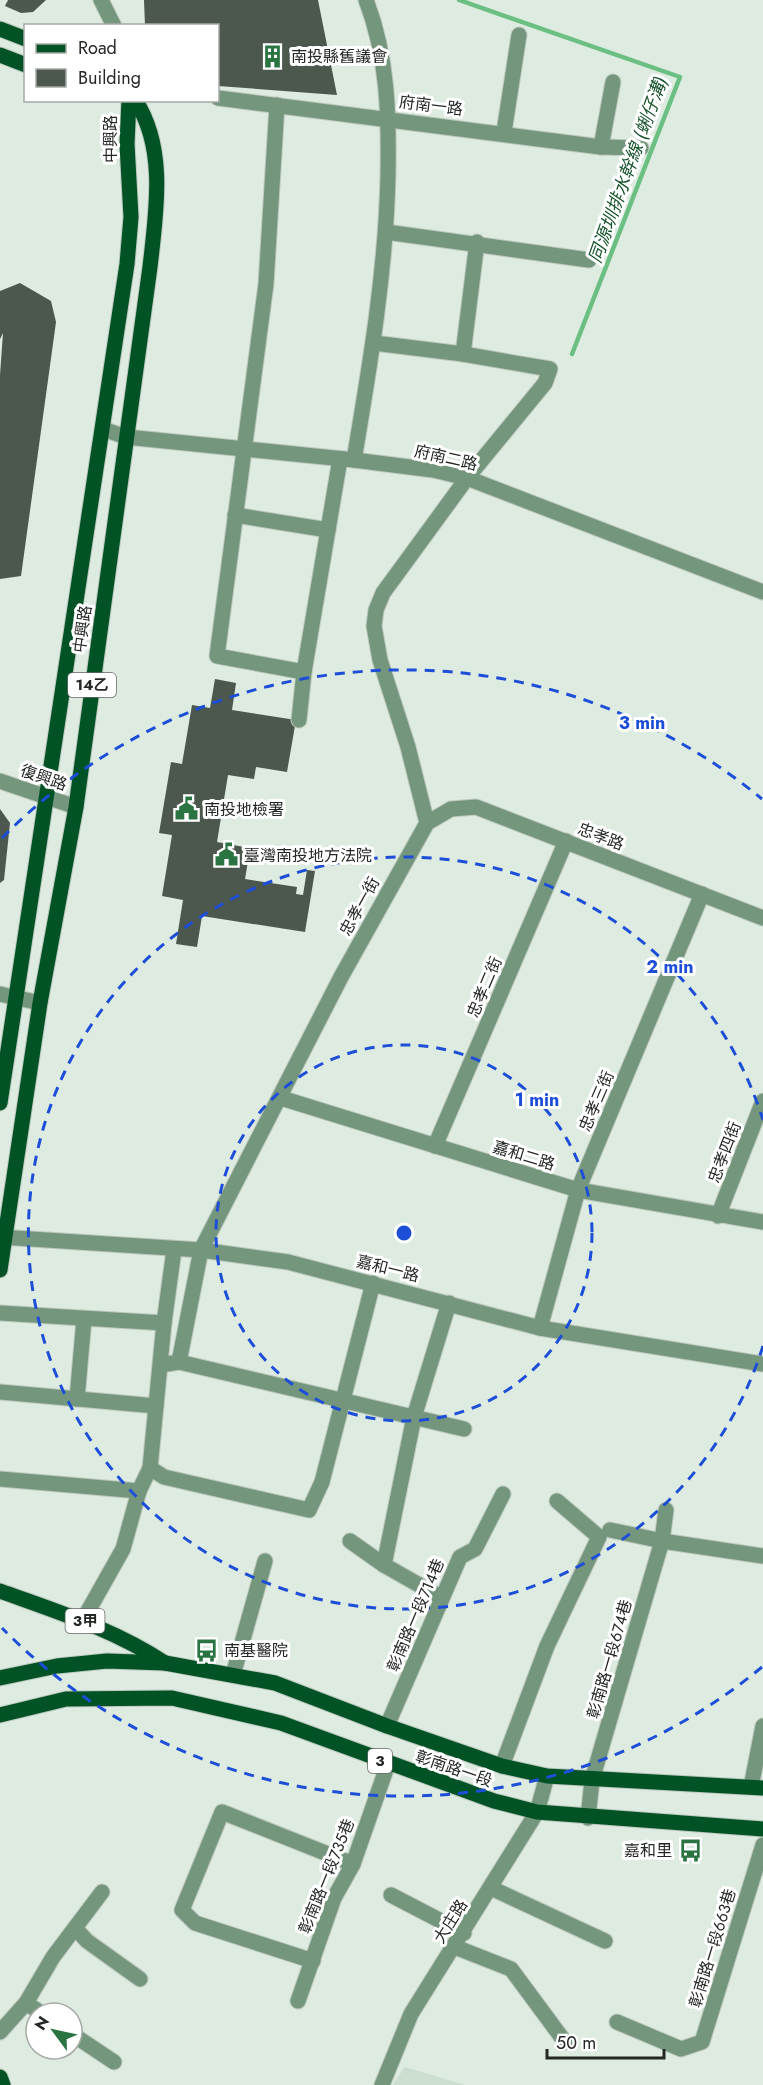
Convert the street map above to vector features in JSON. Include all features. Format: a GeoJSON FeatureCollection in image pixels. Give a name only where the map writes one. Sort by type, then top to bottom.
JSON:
{"type":"FeatureCollection","features":[{"type":"Feature","properties":{"kind":"main road"},"geometry":{"type":"LineString","coordinates":[[0,29],[24,38]]}},
{"type":"Feature","properties":{"kind":"main road"},"geometry":{"type":"LineString","coordinates":[[0,55],[24,64]]}},
{"type":"Feature","properties":{"kind":"main road","name":"中興路"},"geometry":{"type":"LineString","coordinates":[[0,1103],[48,798],[127,264],[131,217],[127,144],[129,102]]}},
{"type":"Feature","properties":{"kind":"main road","name":"中興路"},"geometry":{"type":"LineString","coordinates":[[0,1270],[2,1237],[40,1003],[76,807],[150,267],[156,210],[154,142],[146,117],[136,102]]}},
{"type":"Feature","properties":{"kind":"main road"},"geometry":{"type":"LineString","coordinates":[[127,264],[150,267]]}},
{"type":"Feature","properties":{"kind":"main road","name":"彰南路一段"},"geometry":{"type":"LineString","coordinates":[[0,1591],[83,1620],[130,1640],[165,1663]]}},
{"type":"Feature","properties":{"kind":"main road","name":"彰南路一段"},"geometry":{"type":"LineString","coordinates":[[0,1678],[57,1666],[107,1661],[165,1663],[275,1683],[387,1726],[502,1766],[547,1776],[757,1788]]}},
{"type":"Feature","properties":{"kind":"main road","name":"彰南路一段"},"geometry":{"type":"LineString","coordinates":[[0,1715],[66,1699],[172,1698],[281,1723],[494,1801],[537,1812],[588,1818],[763,1829]]}},
{"type":"Feature","properties":{"kind":"main road"},"geometry":{"type":"LineString","coordinates":[[0,2078],[3,2085]]}},
{"type":"Feature","properties":{"kind":"street"},"geometry":{"type":"LineString","coordinates":[[101,0],[113,24]]}},
{"type":"Feature","properties":{"kind":"street"},"geometry":{"type":"LineString","coordinates":[[298,720],[328,530],[374,343],[386,232],[385,63],[379,33],[366,0]]}},
{"type":"Feature","properties":{"kind":"street"},"geometry":{"type":"LineString","coordinates":[[504,132],[519,35]]}},
{"type":"Feature","properties":{"kind":"street"},"geometry":{"type":"LineString","coordinates":[[601,147],[613,82]]}},
{"type":"Feature","properties":{"kind":"street","name":"府南一路"},"geometry":{"type":"LineString","coordinates":[[219,98],[504,132],[601,147],[640,148]]}},
{"type":"Feature","properties":{"kind":"street"},"geometry":{"type":"LineString","coordinates":[[278,105],[266,284],[243,448],[218,656],[304,672]]}},
{"type":"Feature","properties":{"kind":"street"},"geometry":{"type":"LineString","coordinates":[[386,232],[477,242],[589,260]]}},
{"type":"Feature","properties":{"kind":"street"},"geometry":{"type":"LineString","coordinates":[[463,354],[477,242]]}},
{"type":"Feature","properties":{"kind":"street"},"geometry":{"type":"LineString","coordinates":[[374,343],[463,354],[550,369],[546,383],[467,478],[383,592],[376,610],[374,626],[380,660],[408,747],[427,823]]}},
{"type":"Feature","properties":{"kind":"street","name":"府南二路"},"geometry":{"type":"LineString","coordinates":[[103,429],[126,437],[347,459],[433,470],[467,478],[763,592]]}},
{"type":"Feature","properties":{"kind":"street"},"geometry":{"type":"LineString","coordinates":[[235,515],[328,530]]}},
{"type":"Feature","properties":{"kind":"street","name":"復興路"},"geometry":{"type":"LineString","coordinates":[[0,781],[76,807]]}},
{"type":"Feature","properties":{"kind":"street","name":"忠孝路"},"geometry":{"type":"LineString","coordinates":[[427,823],[452,809],[476,807],[763,918]]}},
{"type":"Feature","properties":{"kind":"street","name":"忠孝一街"},"geometry":{"type":"LineString","coordinates":[[178,1362],[201,1250],[281,1098],[341,977],[427,823]]}},
{"type":"Feature","properties":{"kind":"street","name":"忠孝二街"},"geometry":{"type":"LineString","coordinates":[[435,1146],[566,842]]}},
{"type":"Feature","properties":{"kind":"street","name":"忠孝三街"},"geometry":{"type":"LineString","coordinates":[[540,1328],[578,1190],[702,894]]}},
{"type":"Feature","properties":{"kind":"street"},"geometry":{"type":"LineString","coordinates":[[0,994],[40,1003]]}},
{"type":"Feature","properties":{"kind":"street","name":"嘉和二路"},"geometry":{"type":"LineString","coordinates":[[281,1098],[578,1190],[763,1222]]}},
{"type":"Feature","properties":{"kind":"street","name":"忠孝四街"},"geometry":{"type":"LineString","coordinates":[[718,1216],[763,1101]]}},
{"type":"Feature","properties":{"kind":"street","name":"嘉和一路"},"geometry":{"type":"LineString","coordinates":[[2,1237],[201,1250],[288,1262],[540,1328],[763,1364]]}},
{"type":"Feature","properties":{"kind":"street"},"geometry":{"type":"LineString","coordinates":[[83,1620],[123,1549],[139,1491],[150,1468],[164,1323],[174,1250]]}},
{"type":"Feature","properties":{"kind":"street"},"geometry":{"type":"LineString","coordinates":[[150,1468],[165,1477],[309,1510],[322,1482],[373,1283]]}},
{"type":"Feature","properties":{"kind":"street"},"geometry":{"type":"LineString","coordinates":[[384,1565],[414,1417],[449,1303]]}},
{"type":"Feature","properties":{"kind":"street"},"geometry":{"type":"LineString","coordinates":[[0,1313],[164,1323]]}},
{"type":"Feature","properties":{"kind":"street"},"geometry":{"type":"LineString","coordinates":[[77,1399],[84,1319]]}},
{"type":"Feature","properties":{"kind":"street"},"geometry":{"type":"LineString","coordinates":[[161,1365],[178,1362],[464,1429]]}},
{"type":"Feature","properties":{"kind":"street"},"geometry":{"type":"LineString","coordinates":[[0,1392],[156,1406]]}},
{"type":"Feature","properties":{"kind":"street"},"geometry":{"type":"LineString","coordinates":[[0,1479],[139,1491]]}},
{"type":"Feature","properties":{"kind":"street","name":"彰南路一段714巷"},"geometry":{"type":"LineString","coordinates":[[387,1726],[460,1557],[475,1549],[503,1494]]}},
{"type":"Feature","properties":{"kind":"street"},"geometry":{"type":"LineString","coordinates":[[502,1766],[547,1646],[599,1537],[556,1501]]}},
{"type":"Feature","properties":{"kind":"street","name":"彰南路一段674巷"},"geometry":{"type":"LineString","coordinates":[[588,1818],[592,1780],[662,1541],[666,1510]]}},
{"type":"Feature","properties":{"kind":"street"},"geometry":{"type":"LineString","coordinates":[[610,1530],[662,1541],[763,1556]]}},
{"type":"Feature","properties":{"kind":"street"},"geometry":{"type":"LineString","coordinates":[[350,1540],[384,1565],[442,1598]]}},
{"type":"Feature","properties":{"kind":"street"},"geometry":{"type":"LineString","coordinates":[[233,1676],[265,1561]]}},
{"type":"Feature","properties":{"kind":"street"},"geometry":{"type":"LineString","coordinates":[[757,1788],[763,1726]]}},
{"type":"Feature","properties":{"kind":"street","name":"彰南路一段735巷"},"geometry":{"type":"LineString","coordinates":[[298,2001],[334,1898],[353,1863],[388,1764]]}},
{"type":"Feature","properties":{"kind":"street","name":"大庄路"},"geometry":{"type":"LineString","coordinates":[[382,2085],[411,2014],[464,1933],[537,1812],[547,1776]]}},
{"type":"Feature","properties":{"kind":"street"},"geometry":{"type":"LineString","coordinates":[[313,1961],[195,1923],[182,1910],[222,1812],[353,1863]]}},
{"type":"Feature","properties":{"kind":"street","name":"彰南路一段663巷"},"geometry":{"type":"LineString","coordinates":[[617,2022],[681,2049],[702,2042],[763,1845]]}},
{"type":"Feature","properties":{"kind":"street"},"geometry":{"type":"LineString","coordinates":[[491,1888],[605,1941]]}},
{"type":"Feature","properties":{"kind":"street"},"geometry":{"type":"LineString","coordinates":[[27,2001],[53,1957],[102,1892]]}},
{"type":"Feature","properties":{"kind":"street"},"geometry":{"type":"LineString","coordinates":[[391,1895],[464,1933]]}},
{"type":"Feature","properties":{"kind":"street"},"geometry":{"type":"LineString","coordinates":[[75,1928],[87,1941],[140,1979]]}},
{"type":"Feature","properties":{"kind":"street"},"geometry":{"type":"LineString","coordinates":[[455,1947],[511,1969],[565,2043]]}},
{"type":"Feature","properties":{"kind":"street"},"geometry":{"type":"LineString","coordinates":[[0,2032],[24,2005]]}},
{"type":"Feature","properties":{"kind":"street"},"geometry":{"type":"LineString","coordinates":[[84,2042],[114,2062]]}},
{"type":"Feature","properties":{"kind":"shaded area"},"geometry":{"type":"Polygon","coordinates":[[[405,2067],[465,2085],[392,2085],[405,2067]]]}},
{"type":"Feature","properties":{"kind":"building"},"geometry":{"type":"Polygon","coordinates":[[[8,0],[46,0],[33,12],[21,13],[5,6],[8,0]]]}},
{"type":"Feature","properties":{"kind":"building","name":"南投縣舊議會"},"geometry":{"type":"Polygon","coordinates":[[[144,0],[318,0],[337,95],[219,86],[219,24],[145,24],[144,0]]]}},
{"type":"Feature","properties":{"kind":"building"},"geometry":{"type":"Polygon","coordinates":[[[20,283],[51,301],[56,322],[21,576],[0,579],[0,375],[3,333],[0,339],[0,291],[20,283]]]}},
{"type":"Feature","properties":{"kind":"building"},"geometry":{"type":"Polygon","coordinates":[[[215,679],[236,683],[232,710],[296,720],[287,772],[256,767],[254,779],[228,775],[217,842],[244,847],[242,860],[248,861],[245,879],[297,887],[296,894],[303,895],[307,870],[315,871],[305,932],[202,916],[197,947],[176,944],[183,900],[162,896],[172,835],[159,833],[171,762],[182,764],[192,705],[210,708],[215,679]]]}},
{"type":"Feature","properties":{"kind":"building"},"geometry":{"type":"Polygon","coordinates":[[[0,809],[10,823],[4,880],[0,883],[0,809]]]}},
{"type":"Feature","properties":{"kind":"waterway","name":"同源圳排水幹線 (蜊仔溝)"},"geometry":{"type":"LineString","coordinates":[[459,0],[680,77],[572,354]]}},
{"type":"Feature","properties":{"kind":"place","name":"南投縣舊議會"},"geometry":{"type":"Point","coordinates":[273,56]}},
{"type":"Feature","properties":{"kind":"place","name":"南投地檢署"},"geometry":{"type":"Point","coordinates":[186,809]}},
{"type":"Feature","properties":{"kind":"place","name":"臺灣南投地方法院"},"geometry":{"type":"Point","coordinates":[226,855]}},
{"type":"Feature","properties":{"kind":"place","name":"南基醫院"},"geometry":{"type":"Point","coordinates":[206,1650]}},
{"type":"Feature","properties":{"kind":"place","name":"嘉和里"},"geometry":{"type":"Point","coordinates":[690,1850]}}]}
